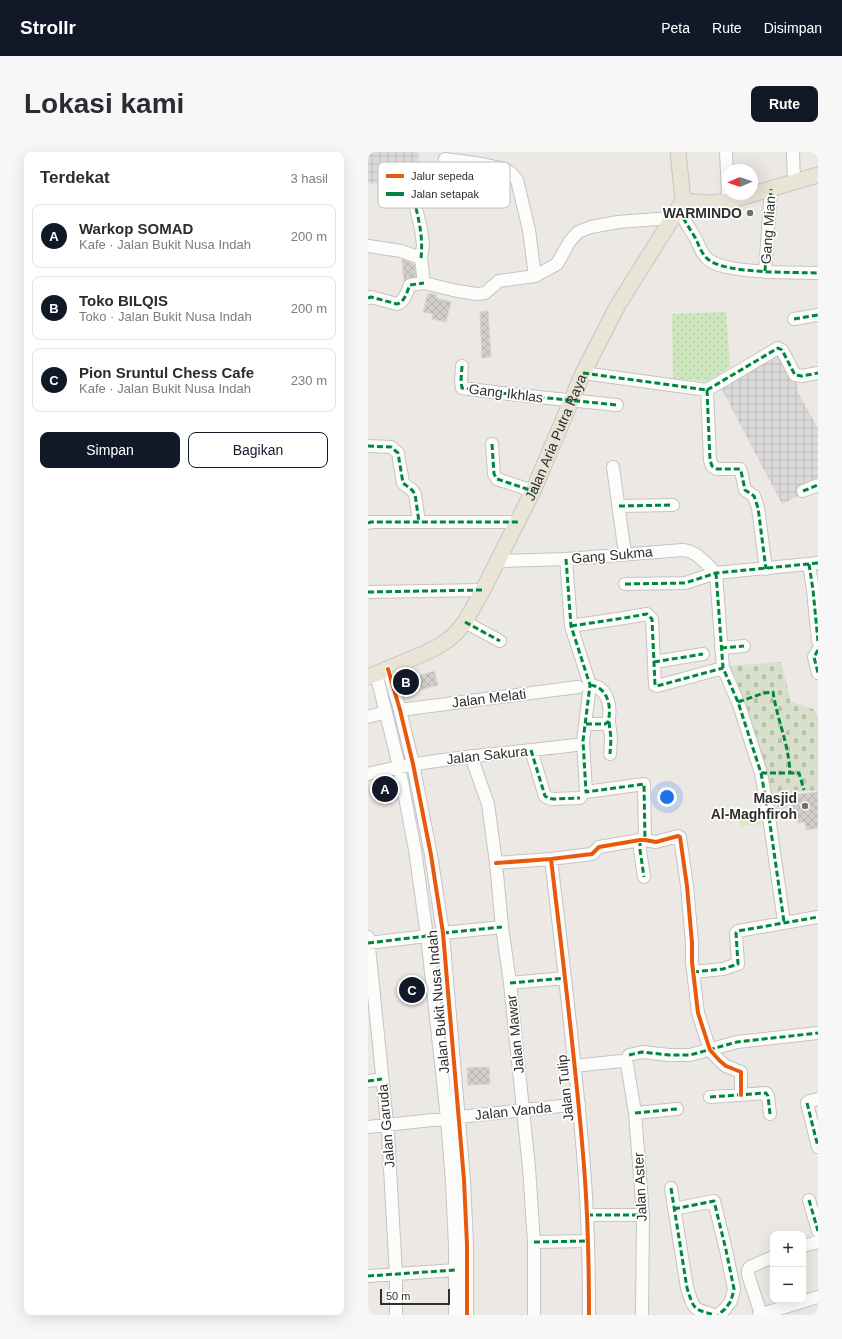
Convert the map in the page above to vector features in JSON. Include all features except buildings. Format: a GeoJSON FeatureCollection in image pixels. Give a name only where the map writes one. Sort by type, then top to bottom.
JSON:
{"type":"FeatureCollection","features":[{"type":"Feature","properties":{"kind":"main road"},"geometry":{"type":"LineString","coordinates":[[678,152],[678,210],[709,203],[722,198]]}},
{"type":"Feature","properties":{"kind":"main road"},"geometry":{"type":"LineString","coordinates":[[758,190],[818,175]]}},
{"type":"Feature","properties":{"kind":"main road","name":"Jalan Aria Putra Raya"},"geometry":{"type":"LineString","coordinates":[[377,673],[437,647],[456,633],[465,622],[518,522],[547,459],[570,400],[618,305],[678,210]]}},
{"type":"Feature","properties":{"kind":"street"},"geometry":{"type":"LineString","coordinates":[[726,152],[727,164]]}},
{"type":"Feature","properties":{"kind":"street"},"geometry":{"type":"LineString","coordinates":[[793,152],[794,182]]}},
{"type":"Feature","properties":{"kind":"street"},"geometry":{"type":"LineString","coordinates":[[445,156],[473,162]]}},
{"type":"Feature","properties":{"kind":"street"},"geometry":{"type":"LineString","coordinates":[[510,172],[517,180],[529,230],[534,276]]}},
{"type":"Feature","properties":{"kind":"street","name":"Gang Mian"},"geometry":{"type":"LineString","coordinates":[[765,271],[771,188]]}},
{"type":"Feature","properties":{"kind":"street"},"geometry":{"type":"LineString","coordinates":[[416,208],[423,245],[421,258],[424,283]]}},
{"type":"Feature","properties":{"kind":"street"},"geometry":{"type":"LineString","coordinates":[[368,298],[371,297],[400,304],[403,301],[410,285],[424,283],[457,291],[477,294],[485,293],[499,281],[534,276],[557,264],[570,241],[578,232],[591,227],[678,210],[703,254],[709,260],[728,267],[765,271],[818,273]]}},
{"type":"Feature","properties":{"kind":"street"},"geometry":{"type":"LineString","coordinates":[[368,246],[401,251],[421,258]]}},
{"type":"Feature","properties":{"kind":"street"},"geometry":{"type":"LineString","coordinates":[[794,319],[818,315]]}},
{"type":"Feature","properties":{"kind":"street"},"geometry":{"type":"LineString","coordinates":[[583,373],[707,390],[778,348],[782,350],[795,375],[802,376],[818,373]]}},
{"type":"Feature","properties":{"kind":"street","name":"Gang Ikhlas"},"geometry":{"type":"LineString","coordinates":[[462,366],[462,388],[570,400]]}},
{"type":"Feature","properties":{"kind":"street"},"geometry":{"type":"LineString","coordinates":[[707,390],[710,460],[712,466],[717,469],[740,469],[745,490],[754,496],[758,508],[766,569]]}},
{"type":"Feature","properties":{"kind":"street"},"geometry":{"type":"LineString","coordinates":[[570,400],[617,405]]}},
{"type":"Feature","properties":{"kind":"street"},"geometry":{"type":"LineString","coordinates":[[492,444],[494,474],[497,479],[532,491]]}},
{"type":"Feature","properties":{"kind":"street"},"geometry":{"type":"LineString","coordinates":[[368,446],[391,447],[398,453],[403,483],[415,494],[420,522]]}},
{"type":"Feature","properties":{"kind":"street"},"geometry":{"type":"LineString","coordinates":[[613,468],[625,554]]}},
{"type":"Feature","properties":{"kind":"street"},"geometry":{"type":"LineString","coordinates":[[803,491],[818,484]]}},
{"type":"Feature","properties":{"kind":"street"},"geometry":{"type":"LineString","coordinates":[[619,506],[673,505]]}},
{"type":"Feature","properties":{"kind":"street"},"geometry":{"type":"LineString","coordinates":[[368,523],[518,522]]}},
{"type":"Feature","properties":{"kind":"street","name":"Gang Sukma"},"geometry":{"type":"LineString","coordinates":[[498,561],[566,560],[689,550],[716,574]]}},
{"type":"Feature","properties":{"kind":"street"},"geometry":{"type":"LineString","coordinates":[[566,560],[571,626],[590,685],[583,741],[586,792],[644,784],[643,840],[640,850],[644,878]]}},
{"type":"Feature","properties":{"kind":"street"},"geometry":{"type":"LineString","coordinates":[[625,584],[685,583],[716,574],[813,563],[813,590],[818,640]]}},
{"type":"Feature","properties":{"kind":"street"},"geometry":{"type":"LineString","coordinates":[[716,574],[723,668],[738,702],[760,773],[769,817],[784,922]]}},
{"type":"Feature","properties":{"kind":"street"},"geometry":{"type":"LineString","coordinates":[[368,592],[483,590]]}},
{"type":"Feature","properties":{"kind":"street"},"geometry":{"type":"LineString","coordinates":[[571,626],[646,614],[652,618],[655,685],[658,686],[723,668]]}},
{"type":"Feature","properties":{"kind":"street"},"geometry":{"type":"LineString","coordinates":[[465,622],[500,640]]}},
{"type":"Feature","properties":{"kind":"street"},"geometry":{"type":"LineString","coordinates":[[721,648],[744,646]]}},
{"type":"Feature","properties":{"kind":"street"},"geometry":{"type":"LineString","coordinates":[[818,650],[814,657],[818,673]]}},
{"type":"Feature","properties":{"kind":"street"},"geometry":{"type":"LineString","coordinates":[[654,662],[703,654]]}},
{"type":"Feature","properties":{"kind":"street","name":"Jalan Bukit Nusa Indah"},"geometry":{"type":"LineString","coordinates":[[377,673],[400,710],[413,764],[431,856],[443,933],[453,1118],[452,1182],[455,1246],[455,1315]]}},
{"type":"Feature","properties":{"kind":"street","name":"Jalan Bukit Nusa Indah"},"geometry":{"type":"LineString","coordinates":[[377,673],[399,766],[415,850],[453,1118],[464,1180],[467,1245],[467,1315]]}},
{"type":"Feature","properties":{"kind":"street"},"geometry":{"type":"LineString","coordinates":[[590,685],[605,692],[608,699],[611,733],[610,754]]}},
{"type":"Feature","properties":{"kind":"street","name":"Jalan Melati"},"geometry":{"type":"LineString","coordinates":[[400,710],[578,687]]}},
{"type":"Feature","properties":{"kind":"street"},"geometry":{"type":"LineString","coordinates":[[368,717],[386,712]]}},
{"type":"Feature","properties":{"kind":"street"},"geometry":{"type":"LineString","coordinates":[[586,724],[604,724],[609,722]]}},
{"type":"Feature","properties":{"kind":"street","name":"Jalan Sakura"},"geometry":{"type":"LineString","coordinates":[[368,774],[413,764],[575,745]]}},
{"type":"Feature","properties":{"kind":"street"},"geometry":{"type":"LineString","coordinates":[[531,750],[545,796],[553,799],[580,798]]}},
{"type":"Feature","properties":{"kind":"street","name":"Jalan Mawar"},"geometry":{"type":"LineString","coordinates":[[471,756],[488,804],[510,983],[529,1168],[534,1242],[534,1315]]}},
{"type":"Feature","properties":{"kind":"street"},"geometry":{"type":"LineString","coordinates":[[496,863],[592,854],[599,847],[643,840],[656,842],[678,836],[680,839],[687,886],[693,972],[698,1013],[710,1050],[726,1066],[740,1070],[741,1095]]}},
{"type":"Feature","properties":{"kind":"street","name":"Jalan Tulip"},"geometry":{"type":"LineString","coordinates":[[551,859],[579,1104],[587,1215],[589,1315]]}},
{"type":"Feature","properties":{"kind":"street"},"geometry":{"type":"LineString","coordinates":[[693,972],[723,969],[736,965],[738,961],[736,933],[738,931],[818,917]]}},
{"type":"Feature","properties":{"kind":"street"},"geometry":{"type":"LineString","coordinates":[[443,933],[502,927]]}},
{"type":"Feature","properties":{"kind":"street"},"geometry":{"type":"LineString","coordinates":[[368,941],[427,936]]}},
{"type":"Feature","properties":{"kind":"street","name":"Jalan Garuda"},"geometry":{"type":"LineString","coordinates":[[368,941],[387,1125],[396,1275],[396,1315]]}},
{"type":"Feature","properties":{"kind":"street"},"geometry":{"type":"LineString","coordinates":[[510,983],[565,978]]}},
{"type":"Feature","properties":{"kind":"street"},"geometry":{"type":"LineString","coordinates":[[574,1066],[627,1058],[642,1052],[669,1056],[690,1055],[737,1042],[818,1034]]}},
{"type":"Feature","properties":{"kind":"street","name":"Jalan Aster"},"geometry":{"type":"LineString","coordinates":[[627,1058],[635,1113],[643,1215],[642,1315]]}},
{"type":"Feature","properties":{"kind":"street"},"geometry":{"type":"LineString","coordinates":[[368,1081],[382,1079]]}},
{"type":"Feature","properties":{"kind":"street"},"geometry":{"type":"LineString","coordinates":[[710,1097],[764,1093],[768,1094],[770,1114]]}},
{"type":"Feature","properties":{"kind":"street"},"geometry":{"type":"LineString","coordinates":[[818,1099],[807,1103],[818,1147]]}},
{"type":"Feature","properties":{"kind":"street","name":"Jalan Vanda"},"geometry":{"type":"LineString","coordinates":[[368,1127],[579,1104]]}},
{"type":"Feature","properties":{"kind":"street"},"geometry":{"type":"LineString","coordinates":[[635,1113],[677,1109]]}},
{"type":"Feature","properties":{"kind":"street"},"geometry":{"type":"LineString","coordinates":[[671,1188],[687,1288],[694,1306],[699,1310],[715,1315]]}},
{"type":"Feature","properties":{"kind":"street"},"geometry":{"type":"LineString","coordinates":[[809,1200],[818,1230]]}},
{"type":"Feature","properties":{"kind":"street"},"geometry":{"type":"LineString","coordinates":[[674,1209],[714,1201],[734,1289],[731,1301],[718,1315]]}},
{"type":"Feature","properties":{"kind":"street"},"geometry":{"type":"LineString","coordinates":[[587,1215],[643,1215]]}},
{"type":"Feature","properties":{"kind":"street"},"geometry":{"type":"LineString","coordinates":[[534,1242],[588,1241]]}},
{"type":"Feature","properties":{"kind":"street"},"geometry":{"type":"LineString","coordinates":[[806,1245],[818,1242]]}},
{"type":"Feature","properties":{"kind":"street"},"geometry":{"type":"LineString","coordinates":[[770,1258],[750,1267],[748,1270],[748,1275],[760,1315],[818,1297]]}},
{"type":"Feature","properties":{"kind":"street"},"geometry":{"type":"LineString","coordinates":[[368,1276],[455,1270]]}},
{"type":"Feature","properties":{"kind":"shaded area"},"geometry":{"type":"Polygon","coordinates":[[[368,152],[419,152],[418,162],[378,162],[378,184],[368,183],[368,152]]]}},
{"type":"Feature","properties":{"kind":"shaded area"},"geometry":{"type":"Polygon","coordinates":[[[781,348],[796,379],[798,392],[818,429],[818,486],[782,504],[718,382],[781,348]]]}},
{"type":"Feature","properties":{"kind":"green space"},"geometry":{"type":"Polygon","coordinates":[[[726,312],[730,367],[708,381],[673,379],[672,314],[726,312]]]}},
{"type":"Feature","properties":{"kind":"green space"},"geometry":{"type":"Polygon","coordinates":[[[781,662],[791,702],[813,709],[818,716],[818,790],[788,793],[790,816],[773,818],[726,666],[781,662]]]}},
{"type":"Feature","properties":{"kind":"green space"},"geometry":{"type":"Polygon","coordinates":[[[761,813],[763,824],[740,826],[739,815],[761,813]]]}},
{"type":"Feature","properties":{"kind":"marked path"},"geometry":{"type":"LineString","coordinates":[[765,271],[771,189]]}},
{"type":"Feature","properties":{"kind":"marked path"},"geometry":{"type":"LineString","coordinates":[[416,208],[421,233],[421,258]]}},
{"type":"Feature","properties":{"kind":"marked path"},"geometry":{"type":"LineString","coordinates":[[679,210],[704,256],[718,265],[745,270],[818,273]]}},
{"type":"Feature","properties":{"kind":"marked path"},"geometry":{"type":"LineString","coordinates":[[368,298],[371,297],[397,304],[404,299],[410,285],[424,283]]}},
{"type":"Feature","properties":{"kind":"marked path"},"geometry":{"type":"LineString","coordinates":[[794,319],[818,315]]}},
{"type":"Feature","properties":{"kind":"marked path"},"geometry":{"type":"LineString","coordinates":[[707,390],[778,348],[782,350],[795,375],[802,376],[818,373]]}},
{"type":"Feature","properties":{"kind":"marked path"},"geometry":{"type":"LineString","coordinates":[[462,366],[462,388],[617,405]]}},
{"type":"Feature","properties":{"kind":"marked path"},"geometry":{"type":"LineString","coordinates":[[583,373],[707,390]]}},
{"type":"Feature","properties":{"kind":"marked path"},"geometry":{"type":"LineString","coordinates":[[707,390],[710,460],[712,466],[717,469],[740,469],[745,490],[754,496],[758,508],[766,569]]}},
{"type":"Feature","properties":{"kind":"marked path"},"geometry":{"type":"LineString","coordinates":[[492,444],[494,474],[497,479],[533,491]]}},
{"type":"Feature","properties":{"kind":"marked path"},"geometry":{"type":"LineString","coordinates":[[368,446],[391,447],[398,453],[403,483],[415,494],[419,522]]}},
{"type":"Feature","properties":{"kind":"marked path"},"geometry":{"type":"LineString","coordinates":[[803,491],[818,485]]}},
{"type":"Feature","properties":{"kind":"marked path"},"geometry":{"type":"LineString","coordinates":[[619,506],[673,505]]}},
{"type":"Feature","properties":{"kind":"marked path"},"geometry":{"type":"LineString","coordinates":[[368,523],[518,522]]}},
{"type":"Feature","properties":{"kind":"marked path"},"geometry":{"type":"LineString","coordinates":[[566,559],[571,626],[590,685],[583,741],[586,792],[644,784],[645,840]]}},
{"type":"Feature","properties":{"kind":"marked path"},"geometry":{"type":"LineString","coordinates":[[625,584],[685,583],[716,573],[818,563]]}},
{"type":"Feature","properties":{"kind":"marked path"},"geometry":{"type":"LineString","coordinates":[[809,564],[818,641]]}},
{"type":"Feature","properties":{"kind":"marked path"},"geometry":{"type":"LineString","coordinates":[[716,573],[723,668],[738,702],[761,773],[784,922]]}},
{"type":"Feature","properties":{"kind":"marked path"},"geometry":{"type":"LineString","coordinates":[[368,592],[483,590]]}},
{"type":"Feature","properties":{"kind":"marked path"},"geometry":{"type":"LineString","coordinates":[[571,626],[647,614],[652,619],[655,685],[657,686],[723,668]]}},
{"type":"Feature","properties":{"kind":"marked path"},"geometry":{"type":"LineString","coordinates":[[465,622],[500,641]]}},
{"type":"Feature","properties":{"kind":"marked path"},"geometry":{"type":"LineString","coordinates":[[721,648],[744,646]]}},
{"type":"Feature","properties":{"kind":"marked path"},"geometry":{"type":"LineString","coordinates":[[818,650],[814,657],[818,673]]}},
{"type":"Feature","properties":{"kind":"marked path"},"geometry":{"type":"LineString","coordinates":[[654,662],[703,654]]}},
{"type":"Feature","properties":{"kind":"marked path"},"geometry":{"type":"LineString","coordinates":[[586,724],[605,724],[608,722],[609,716],[609,704],[605,694],[601,690],[590,685]]}},
{"type":"Feature","properties":{"kind":"marked path"},"geometry":{"type":"LineString","coordinates":[[738,702],[764,693],[773,692],[785,742],[790,773]]}},
{"type":"Feature","properties":{"kind":"marked path"},"geometry":{"type":"LineString","coordinates":[[609,722],[611,738],[610,754]]}},
{"type":"Feature","properties":{"kind":"marked path"},"geometry":{"type":"LineString","coordinates":[[531,750],[545,796],[553,799],[580,798]]}},
{"type":"Feature","properties":{"kind":"marked path"},"geometry":{"type":"LineString","coordinates":[[761,773],[799,773],[804,790]]}},
{"type":"Feature","properties":{"kind":"marked path"},"geometry":{"type":"LineString","coordinates":[[640,840],[644,877]]}},
{"type":"Feature","properties":{"kind":"marked path"},"geometry":{"type":"LineString","coordinates":[[693,972],[723,969],[738,964],[736,933],[738,931],[818,917]]}},
{"type":"Feature","properties":{"kind":"marked path"},"geometry":{"type":"LineString","coordinates":[[443,933],[502,927]]}},
{"type":"Feature","properties":{"kind":"marked path"},"geometry":{"type":"LineString","coordinates":[[368,943],[427,936]]}},
{"type":"Feature","properties":{"kind":"marked path"},"geometry":{"type":"LineString","coordinates":[[510,983],[565,978]]}},
{"type":"Feature","properties":{"kind":"marked path"},"geometry":{"type":"LineString","coordinates":[[629,1055],[642,1052],[669,1055],[690,1055],[737,1042],[818,1033]]}},
{"type":"Feature","properties":{"kind":"marked path"},"geometry":{"type":"LineString","coordinates":[[368,1081],[382,1079]]}},
{"type":"Feature","properties":{"kind":"marked path"},"geometry":{"type":"LineString","coordinates":[[710,1097],[766,1093],[768,1096],[770,1114]]}},
{"type":"Feature","properties":{"kind":"marked path"},"geometry":{"type":"LineString","coordinates":[[807,1103],[818,1147]]}},
{"type":"Feature","properties":{"kind":"marked path"},"geometry":{"type":"LineString","coordinates":[[635,1113],[677,1109]]}},
{"type":"Feature","properties":{"kind":"marked path"},"geometry":{"type":"LineString","coordinates":[[671,1188],[687,1288],[691,1300],[698,1309],[715,1315]]}},
{"type":"Feature","properties":{"kind":"marked path"},"geometry":{"type":"LineString","coordinates":[[809,1200],[818,1231]]}},
{"type":"Feature","properties":{"kind":"marked path"},"geometry":{"type":"LineString","coordinates":[[674,1209],[714,1201],[734,1289],[731,1301],[718,1315]]}},
{"type":"Feature","properties":{"kind":"marked path"},"geometry":{"type":"LineString","coordinates":[[587,1215],[643,1215]]}},
{"type":"Feature","properties":{"kind":"marked path"},"geometry":{"type":"LineString","coordinates":[[534,1242],[588,1241]]}},
{"type":"Feature","properties":{"kind":"marked path"},"geometry":{"type":"LineString","coordinates":[[368,1276],[455,1270]]}},
{"type":"Feature","properties":{"kind":"cycle path"},"geometry":{"type":"LineString","coordinates":[[388,669],[413,764],[431,855],[443,933],[464,1180],[467,1245],[467,1315]]}},
{"type":"Feature","properties":{"kind":"cycle path"},"geometry":{"type":"LineString","coordinates":[[496,863],[592,854],[599,847],[640,840],[656,842],[678,836],[680,837],[687,886],[692,943],[692,962],[698,1013],[710,1050],[726,1066],[741,1072],[741,1095]]}},
{"type":"Feature","properties":{"kind":"cycle path"},"geometry":{"type":"LineString","coordinates":[[551,859],[581,1128],[588,1240],[589,1315]]}},
{"type":"Feature","properties":{"kind":"place","name":"WARMINDO"},"geometry":{"type":"Point","coordinates":[750,213]}},
{"type":"Feature","properties":{"kind":"place","name":"Toko BILQIS"},"geometry":{"type":"Point","coordinates":[406,682]}},
{"type":"Feature","properties":{"kind":"place","name":"Warkop SOMAD"},"geometry":{"type":"Point","coordinates":[385,789]}},
{"type":"Feature","properties":{"kind":"place","name":"Masjid Al-Maghfiroh"},"geometry":{"type":"Point","coordinates":[805,806]}},
{"type":"Feature","properties":{"kind":"place","name":"Pion Sruntul Chess Cafe"},"geometry":{"type":"Point","coordinates":[412,990]}}]}
